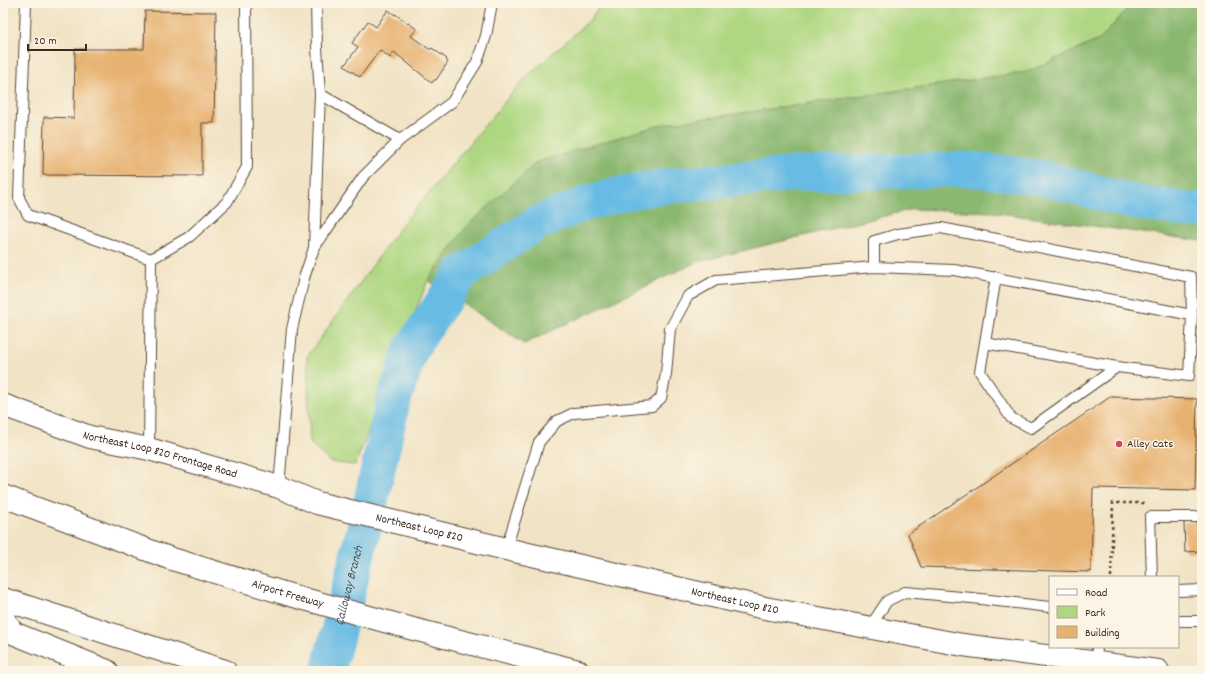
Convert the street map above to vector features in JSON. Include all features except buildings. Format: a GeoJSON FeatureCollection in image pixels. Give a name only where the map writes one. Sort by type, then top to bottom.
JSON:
{"type":"FeatureCollection","features":[{"type":"Feature","properties":{"kind":"main road","name":"Northeast Loop 820 Frontage Road"},"geometry":{"type":"LineString","coordinates":[[3,405],[90,437],[149,449],[279,488],[317,503]]}},
{"type":"Feature","properties":{"kind":"main road","name":"Airport Freeway"},"geometry":{"type":"LineString","coordinates":[[3,496],[169,558],[290,595],[413,629],[578,671]]}},
{"type":"Feature","properties":{"kind":"main road","name":"Northeast Loop 820"},"geometry":{"type":"LineString","coordinates":[[317,503],[506,549],[765,608],[963,645],[1097,655],[1158,671]]}},
{"type":"Feature","properties":{"kind":"main road"},"geometry":{"type":"LineString","coordinates":[[3,599],[225,671]]}},
{"type":"Feature","properties":{"kind":"main road"},"geometry":{"type":"LineString","coordinates":[[3,618],[13,633],[107,671]]}},
{"type":"Feature","properties":{"kind":"lane"},"geometry":{"type":"LineString","coordinates":[[26,3],[19,198],[28,215],[151,258],[189,237],[227,202],[247,167],[246,3]]}},
{"type":"Feature","properties":{"kind":"lane"},"geometry":{"type":"LineString","coordinates":[[279,488],[292,329],[304,278],[314,248],[320,94],[316,3]]}},
{"type":"Feature","properties":{"kind":"lane"},"geometry":{"type":"LineString","coordinates":[[314,248],[364,177],[400,140],[452,102],[478,62],[486,36],[492,3]]}},
{"type":"Feature","properties":{"kind":"lane"},"geometry":{"type":"LineString","coordinates":[[320,94],[400,140]]}},
{"type":"Feature","properties":{"kind":"lane"},"geometry":{"type":"LineString","coordinates":[[874,267],[874,241],[898,234],[942,228],[1191,277],[1192,315],[1189,376],[1117,367],[985,343]]}},
{"type":"Feature","properties":{"kind":"lane"},"geometry":{"type":"LineString","coordinates":[[149,449],[151,258]]}},
{"type":"Feature","properties":{"kind":"lane"},"geometry":{"type":"LineString","coordinates":[[506,549],[539,442],[557,421],[574,413],[652,406],[661,398],[666,374],[670,329],[688,296],[716,280],[874,267],[954,270],[1192,315]]}},
{"type":"Feature","properties":{"kind":"lane"},"geometry":{"type":"LineString","coordinates":[[996,277],[980,372],[1011,418],[1031,428],[1117,367]]}},
{"type":"Feature","properties":{"kind":"lane"},"geometry":{"type":"LineString","coordinates":[[1152,576],[1150,517],[1202,517]]}},
{"type":"Feature","properties":{"kind":"lane"},"geometry":{"type":"LineString","coordinates":[[1179,591],[1202,590]]}},
{"type":"Feature","properties":{"kind":"lane"},"geometry":{"type":"LineString","coordinates":[[870,628],[887,601],[905,592],[1049,607]]}},
{"type":"Feature","properties":{"kind":"lane"},"geometry":{"type":"LineString","coordinates":[[1179,621],[1202,621]]}},
{"type":"Feature","properties":{"kind":"green space"},"geometry":{"type":"Polygon","coordinates":[[[601,3],[1132,3],[1101,39],[1027,72],[659,125],[428,280],[355,465],[330,462],[310,443],[307,357],[401,226],[522,81],[590,20],[601,3]]]}},
{"type":"Feature","properties":{"kind":"green space"},"geometry":{"type":"Polygon","coordinates":[[[1132,3],[1202,3],[1202,241],[992,212],[913,209],[697,262],[524,344],[428,280],[467,226],[537,162],[659,125],[1027,72],[1101,39],[1132,3]]]}},
{"type":"Feature","properties":{"kind":"waterway","name":"Calloway Branch"},"geometry":{"type":"LineString","coordinates":[[328,671],[371,501],[393,402],[411,349],[462,273],[537,223],[587,203],[624,193],[665,186],[795,174],[969,169],[1039,177],[1132,202],[1188,210],[1202,210]]}},
{"type":"Feature","properties":{"kind":"place","name":"Alley Cats"},"geometry":{"type":"Point","coordinates":[1119,444]}}]}
